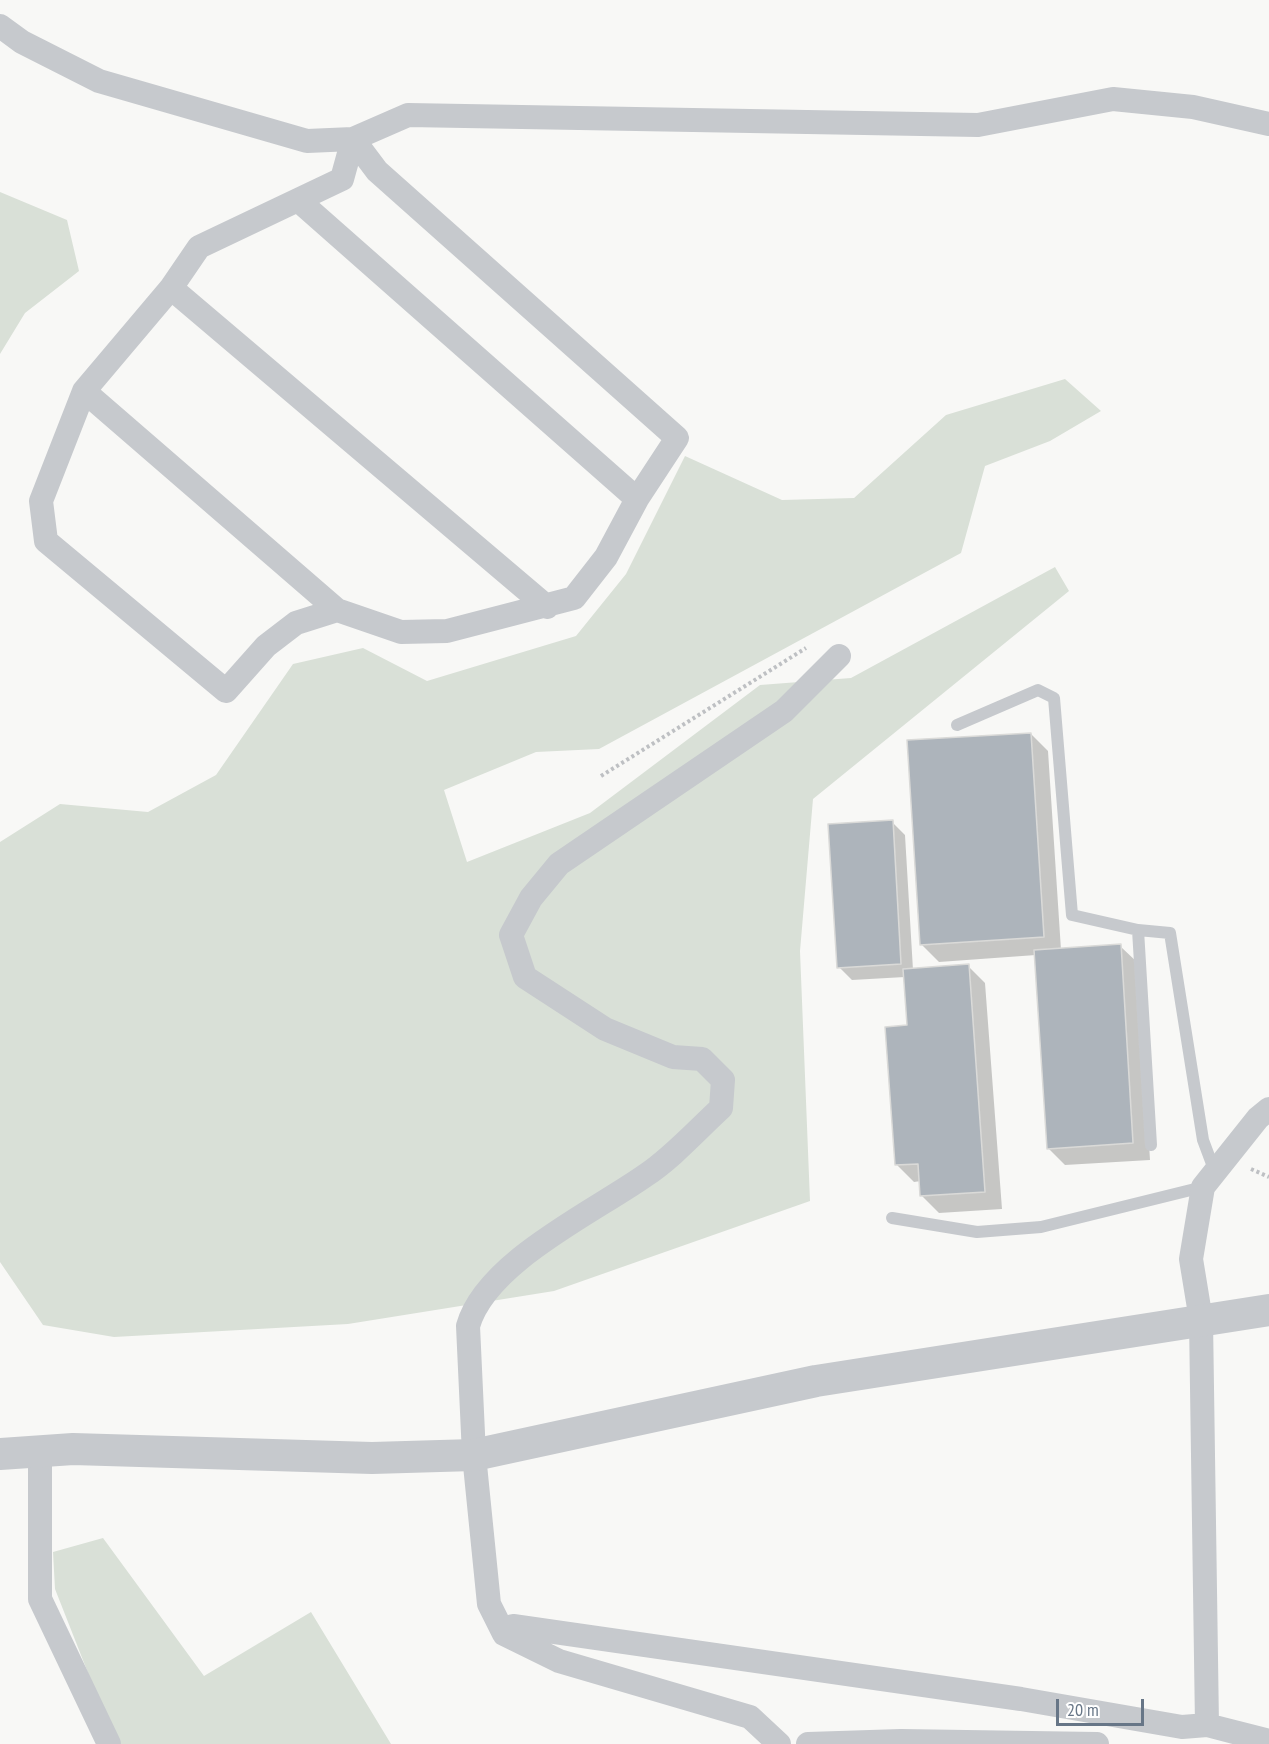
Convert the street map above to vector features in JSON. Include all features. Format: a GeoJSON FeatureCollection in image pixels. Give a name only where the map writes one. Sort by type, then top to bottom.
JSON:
{"type":"FeatureCollection","features":[{"type":"Feature","properties":{"kind":"street"},"geometry":{"type":"LineString","coordinates":[[0,26],[22,42],[99,81],[307,141],[352,139],[408,115],[978,125],[1113,99],[1193,107],[1269,124]]}},
{"type":"Feature","properties":{"kind":"street"},"geometry":{"type":"LineString","coordinates":[[337,610],[296,623],[266,646],[226,691],[46,541],[41,501],[84,391],[171,288],[199,247],[342,179],[352,139]]}},
{"type":"Feature","properties":{"kind":"street"},"geometry":{"type":"LineString","coordinates":[[84,391],[337,610],[401,632],[447,631],[547,607],[574,598],[606,557],[637,499],[677,438],[377,171],[352,139]]}},
{"type":"Feature","properties":{"kind":"street"},"geometry":{"type":"LineString","coordinates":[[298,200],[637,499]]}},
{"type":"Feature","properties":{"kind":"street"},"geometry":{"type":"LineString","coordinates":[[171,288],[547,607]]}},
{"type":"Feature","properties":{"kind":"street"},"geometry":{"type":"LineString","coordinates":[[779,1744],[750,1717],[559,1661],[504,1634],[489,1604],[474,1455],[468,1326],[472,1311],[498,1278],[536,1245],[648,1174],[721,1108],[723,1080],[702,1059],[673,1057],[605,1029],[525,977],[511,935],[531,898],[559,864],[784,711],[839,656]]}},
{"type":"Feature","properties":{"kind":"street"},"geometry":{"type":"LineString","coordinates":[[1206,1735],[1201,1320],[1191,1258],[1209,1180],[1258,1118],[1269,1109]]}},
{"type":"Feature","properties":{"kind":"street"},"geometry":{"type":"LineString","coordinates":[[0,1454],[73,1449],[372,1458],[474,1455],[816,1381],[1269,1310]]}},
{"type":"Feature","properties":{"kind":"street"},"geometry":{"type":"LineString","coordinates":[[40,1451],[40,1599],[109,1744]]}},
{"type":"Feature","properties":{"kind":"street"},"geometry":{"type":"LineString","coordinates":[[504,1634],[513,1626],[1009,1697],[1182,1727],[1206,1735],[1269,1741]]}},
{"type":"Feature","properties":{"kind":"street"},"geometry":{"type":"LineString","coordinates":[[1181,1744],[1206,1735]]}},
{"type":"Feature","properties":{"kind":"street"},"geometry":{"type":"LineString","coordinates":[[808,1744],[1097,1744]]}},
{"type":"Feature","properties":{"kind":"lane"},"geometry":{"type":"LineString","coordinates":[[892,1218],[977,1232],[1041,1227],[1209,1180],[1170,933],[1138,930],[1072,915],[1054,699],[1038,690],[957,725]]}},
{"type":"Feature","properties":{"kind":"lane"},"geometry":{"type":"LineString","coordinates":[[1138,930],[1151,1145]]}},
{"type":"Feature","properties":{"kind":"path"},"geometry":{"type":"LineString","coordinates":[[600,776],[807,648],[839,656]]}},
{"type":"Feature","properties":{"kind":"shaded area"},"geometry":{"type":"Polygon","coordinates":[[[0,192],[67,220],[79,271],[25,313],[0,354],[0,192]]]}},
{"type":"Feature","properties":{"kind":"shaded area"},"geometry":{"type":"Polygon","coordinates":[[[1065,379],[1101,411],[1050,441],[985,466],[961,553],[599,749],[536,752],[444,790],[467,862],[590,813],[760,685],[851,678],[1055,567],[1069,591],[813,799],[800,951],[810,1201],[554,1291],[348,1324],[114,1337],[43,1325],[0,1262],[0,842],[60,804],[148,812],[216,775],[293,664],[363,648],[427,681],[576,636],[626,574],[685,456],[782,500],[854,498],[946,415],[1065,379]]]}},
{"type":"Feature","properties":{"kind":"shaded area"},"geometry":{"type":"Polygon","coordinates":[[[103,1538],[204,1676],[311,1612],[391,1744],[116,1744],[55,1589],[53,1552],[103,1538]]]}},
{"type":"Feature","properties":{"kind":"building"},"geometry":{"type":"Polygon","coordinates":[[[1031,733],[1044,937],[920,945],[907,740],[1031,733]]]}},
{"type":"Feature","properties":{"kind":"building"},"geometry":{"type":"Polygon","coordinates":[[[893,820],[901,964],[837,968],[828,824],[893,820]]]}},
{"type":"Feature","properties":{"kind":"building"},"geometry":{"type":"Polygon","coordinates":[[[1121,944],[1133,1143],[1047,1149],[1034,950],[1121,944]]]}},
{"type":"Feature","properties":{"kind":"building"},"geometry":{"type":"Polygon","coordinates":[[[969,964],[985,1192],[920,1196],[918,1164],[895,1165],[885,1027],[907,1025],[903,969],[969,964]]]}}]}
